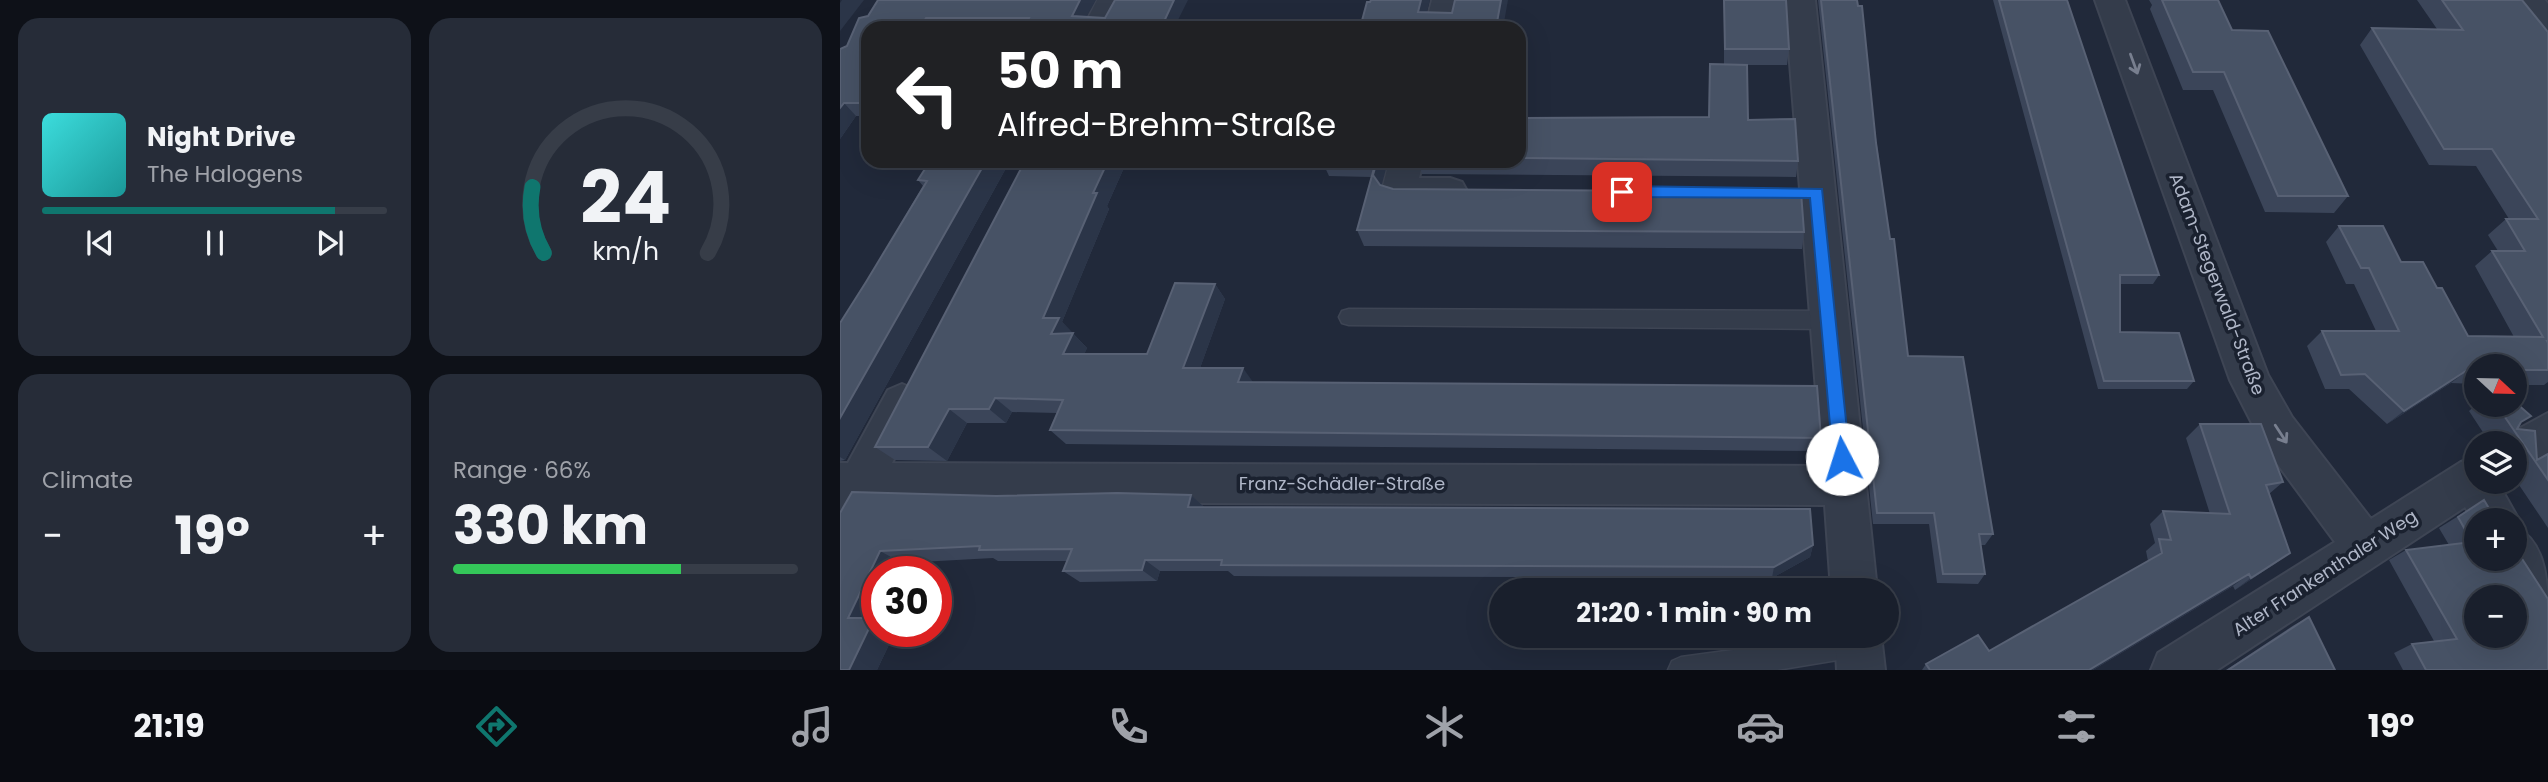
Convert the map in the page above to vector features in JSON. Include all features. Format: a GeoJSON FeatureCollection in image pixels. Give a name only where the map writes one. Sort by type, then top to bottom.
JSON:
{"type":"FeatureCollection","features":[{"type":"Feature","properties":{"kind":"street"},"geometry":{"type":"LineString","coordinates":[[1102,21],[1112,0]]}},
{"type":"Feature","properties":{"kind":"street"},"geometry":{"type":"LineString","coordinates":[[1442,21],[1447,0]]}},
{"type":"Feature","properties":{"kind":"street"},"geometry":{"type":"LineString","coordinates":[[1800,0],[1803,193],[1828,320],[1853,578]]}},
{"type":"Feature","properties":{"kind":"street","name":"Adam-Stegerwald-Straße"},"geometry":{"type":"LineString","coordinates":[[2110,0],[2250,380],[2277,430],[2365,546]]}},
{"type":"Feature","properties":{"kind":"street"},"geometry":{"type":"LineString","coordinates":[[2529,0],[2548,23]]}},
{"type":"Feature","properties":{"kind":"street"},"geometry":{"type":"LineString","coordinates":[[1404,168],[1398,190],[1482,191]]}},
{"type":"Feature","properties":{"kind":"street"},"geometry":{"type":"LineString","coordinates":[[840,519],[850,482],[918,371]]}},
{"type":"Feature","properties":{"kind":"street"},"geometry":{"type":"LineString","coordinates":[[2527,444],[2548,431]]}},
{"type":"Feature","properties":{"kind":"street","name":"Franz-Schädler-Straße"},"geometry":{"type":"LineString","coordinates":[[850,482],[1844,486]]}},
{"type":"Feature","properties":{"kind":"street","name":"Alter Frankenthaler Weg"},"geometry":{"type":"LineString","coordinates":[[2175,670],[2464,483]]}},
{"type":"Feature","properties":{"kind":"street"},"geometry":{"type":"LineString","coordinates":[[2527,567],[2548,601]]}},
{"type":"Feature","properties":{"kind":"lane"},"geometry":{"type":"LineString","coordinates":[[1349,317],[1828,320]]}},
{"type":"Feature","properties":{"kind":"lane"},"geometry":{"type":"LineString","coordinates":[[1681,670],[1859,650]]}},
{"type":"Feature","properties":{"kind":"building"},"geometry":{"type":"Polygon","coordinates":[[[878,0],[1080,0],[1072,16],[1105,18],[1115,0],[1174,0],[1164,21],[926,18],[924,21],[861,21],[861,103],[844,103],[840,108],[840,49],[847,46],[859,18],[868,16],[878,0]]]}},
{"type":"Feature","properties":{"kind":"building"},"geometry":{"type":"Polygon","coordinates":[[[1421,0],[1418,12],[1452,13],[1455,0],[1501,0],[1497,21],[1362,21],[1367,2],[1421,0]]]}},
{"type":"Feature","properties":{"kind":"building"},"geometry":{"type":"Polygon","coordinates":[[[1724,0],[1786,0],[1789,49],[1725,49],[1724,0]]]}},
{"type":"Feature","properties":{"kind":"building"},"geometry":{"type":"Polygon","coordinates":[[[1821,0],[1857,0],[1858,6],[1862,6],[1876,143],[1890,239],[1894,239],[1908,356],[1963,357],[1993,534],[1979,534],[1985,574],[1943,574],[1934,513],[1877,513],[1821,0]]]}},
{"type":"Feature","properties":{"kind":"building"},"geometry":{"type":"Polygon","coordinates":[[[1999,0],[2067,0],[2159,275],[2120,275],[2120,332],[2179,333],[2194,381],[2104,381],[1999,0]]]}},
{"type":"Feature","properties":{"kind":"building"},"geometry":{"type":"Polygon","coordinates":[[[2162,0],[2218,0],[2232,30],[2268,31],[2348,196],[2278,196],[2224,72],[2193,72],[2162,0]]]}},
{"type":"Feature","properties":{"kind":"building"},"geometry":{"type":"Polygon","coordinates":[[[2442,0],[2522,0],[2548,32],[2548,370],[2527,370],[2527,354],[2464,354],[2464,372],[2404,411],[2365,374],[2341,375],[2322,331],[2399,331],[2369,268],[2361,268],[2339,226],[2383,226],[2401,262],[2423,262],[2437,288],[2442,288],[2468,336],[2543,337],[2492,251],[2525,251],[2506,219],[2538,219],[2492,149],[2444,149],[2372,28],[2463,30],[2442,0]]]}},
{"type":"Feature","properties":{"kind":"building"},"geometry":{"type":"Polygon","coordinates":[[[1710,64],[1747,65],[1748,120],[1795,119],[1798,161],[1526,158],[1526,118],[1709,117],[1710,64]]]}},
{"type":"Feature","properties":{"kind":"building"},"geometry":{"type":"Polygon","coordinates":[[[926,168],[982,168],[840,418],[840,323],[927,181],[918,180],[926,168]]]}},
{"type":"Feature","properties":{"kind":"building"},"geometry":{"type":"Polygon","coordinates":[[[1021,168],[1105,168],[1093,193],[1097,193],[1043,318],[1059,318],[1051,334],[1073,333],[1063,354],[1147,354],[1175,283],[1215,284],[1183,368],[1243,368],[1238,382],[1817,386],[1821,438],[1050,430],[1063,400],[995,398],[989,409],[949,409],[928,447],[875,447],[1021,168]]]}},
{"type":"Feature","properties":{"kind":"building"},"geometry":{"type":"Polygon","coordinates":[[[1375,168],[1373,175],[1380,185],[1393,189],[1801,192],[1804,232],[1357,230],[1375,168]]]}},
{"type":"Feature","properties":{"kind":"building"},"geometry":{"type":"Polygon","coordinates":[[[2527,412],[2531,416],[2521,422],[2517,429],[2535,431],[2537,460],[2548,454],[2548,480],[2527,449],[2527,431],[2514,431],[2505,417],[2527,417],[2527,412]]]}},
{"type":"Feature","properties":{"kind":"building"},"geometry":{"type":"Polygon","coordinates":[[[2200,424],[2261,424],[2283,482],[2266,485],[2290,553],[2251,578],[2249,574],[2089,670],[1930,670],[1926,664],[1978,635],[1989,651],[2162,553],[2159,539],[2171,540],[2163,511],[2230,514],[2200,424]]]}},
{"type":"Feature","properties":{"kind":"building"},"geometry":{"type":"Polygon","coordinates":[[[852,492],[996,496],[1117,493],[1191,495],[1188,507],[1810,509],[1813,545],[1774,567],[1221,565],[1222,560],[1145,560],[1142,570],[1063,571],[1072,549],[979,550],[980,546],[880,551],[878,556],[861,556],[861,591],[848,618],[861,618],[861,645],[849,670],[840,670],[840,513],[852,492]]]}},
{"type":"Feature","properties":{"kind":"building"},"geometry":{"type":"Polygon","coordinates":[[[2484,500],[2489,508],[2472,508],[2484,500]]]}},
{"type":"Feature","properties":{"kind":"building"},"geometry":{"type":"Polygon","coordinates":[[[2464,513],[2464,528],[2458,517],[2464,513]]]}},
{"type":"Feature","properties":{"kind":"building"},"geometry":{"type":"Polygon","coordinates":[[[2464,543],[2464,571],[2527,571],[2527,567],[2548,599],[2548,670],[2426,670],[2412,644],[2457,639],[2406,550],[2464,543]]]}},
{"type":"Feature","properties":{"kind":"building"},"geometry":{"type":"Polygon","coordinates":[[[2309,617],[2335,670],[2228,670],[2309,617]]]}},
{"type":"Feature","properties":{"kind":"route"},"geometry":{"type":"LineString","coordinates":[[1622,192],[1817,193],[1842,459]]}}]}
